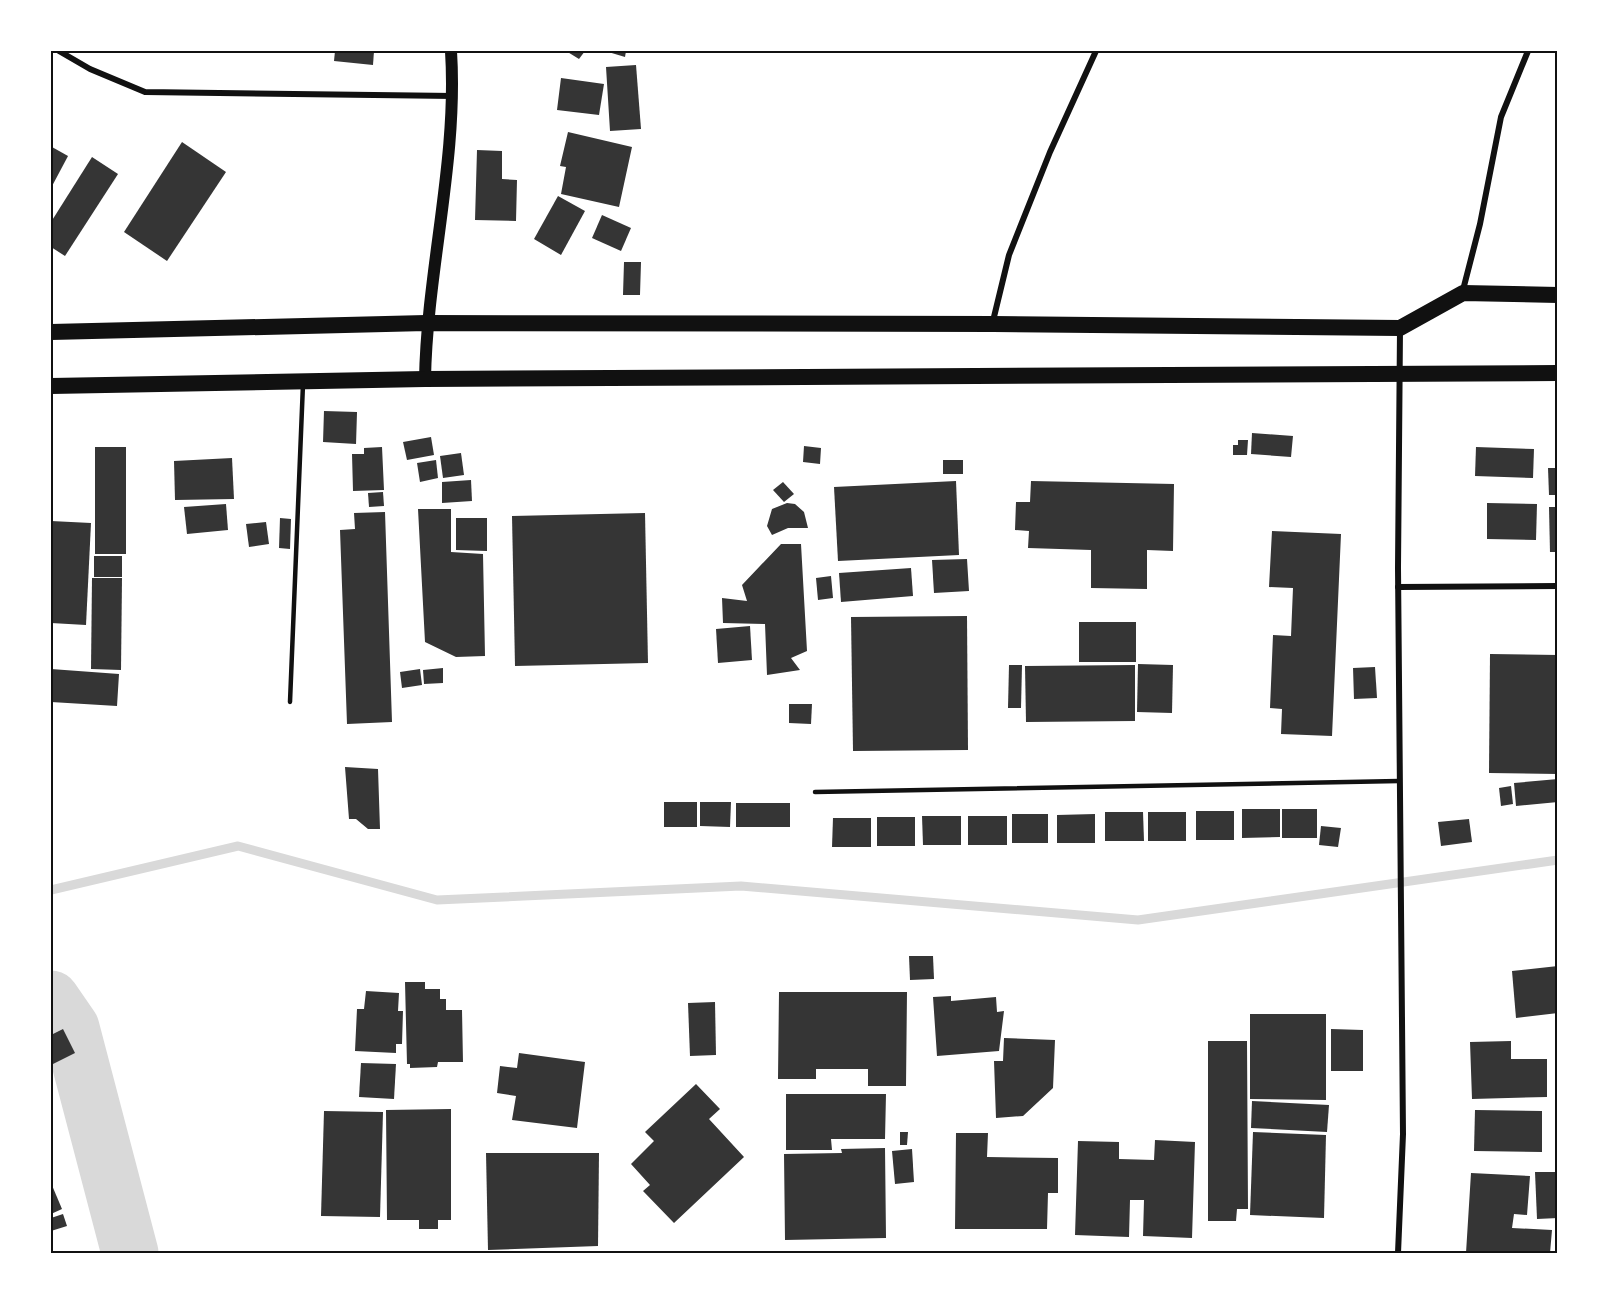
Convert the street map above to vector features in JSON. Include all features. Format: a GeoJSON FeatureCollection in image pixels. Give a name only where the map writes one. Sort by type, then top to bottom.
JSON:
{"type":"FeatureCollection","features":[{"type":"Feature","properties":{"kind":"highway"},"geometry":{"type":"LineString","coordinates":[[51,332],[426,323],[993,324],[1400,328],[1463,293],[1558,295]]}},
{"type":"Feature","properties":{"kind":"highway"},"geometry":{"type":"LineString","coordinates":[[51,386],[425,379],[1558,373]]}},
{"type":"Feature","properties":{"kind":"main road"},"geometry":{"type":"LineString","coordinates":[[425,379],[426,323],[454,96],[451,51]]}},
{"type":"Feature","properties":{"kind":"street"},"geometry":{"type":"LineString","coordinates":[[59,51],[90,69],[145,92],[454,96]]}},
{"type":"Feature","properties":{"kind":"street"},"geometry":{"type":"LineString","coordinates":[[993,324],[1009,255],[1050,152],[1096,51]]}},
{"type":"Feature","properties":{"kind":"street"},"geometry":{"type":"LineString","coordinates":[[1463,293],[1480,224],[1501,117],[1528,51]]}},
{"type":"Feature","properties":{"kind":"street"},"geometry":{"type":"LineString","coordinates":[[1398,1253],[1403,1134],[1398,587],[1400,328]]}},
{"type":"Feature","properties":{"kind":"street"},"geometry":{"type":"LineString","coordinates":[[1398,587],[1558,586]]}},
{"type":"Feature","properties":{"kind":"lane"},"geometry":{"type":"LineString","coordinates":[[290,702],[303,381]]}},
{"type":"Feature","properties":{"kind":"lane"},"geometry":{"type":"LineString","coordinates":[[815,792],[1399,781]]}},
{"type":"Feature","properties":{"kind":"building"},"geometry":{"type":"Polygon","coordinates":[[[335,51],[374,51],[373,65],[334,61],[335,51]]]}},
{"type":"Feature","properties":{"kind":"building"},"geometry":{"type":"Polygon","coordinates":[[[566,51],[585,51],[579,59],[566,51]]]}},
{"type":"Feature","properties":{"kind":"building"},"geometry":{"type":"Polygon","coordinates":[[[605,51],[626,51],[625,57],[605,51]]]}},
{"type":"Feature","properties":{"kind":"building"},"geometry":{"type":"Polygon","coordinates":[[[636,65],[641,129],[610,131],[606,67],[636,65]]]}},
{"type":"Feature","properties":{"kind":"building"},"geometry":{"type":"Polygon","coordinates":[[[561,78],[604,84],[599,115],[557,110],[561,78]]]}},
{"type":"Feature","properties":{"kind":"building"},"geometry":{"type":"Polygon","coordinates":[[[568,132],[632,147],[619,207],[561,194],[566,167],[560,166],[568,132]]]}},
{"type":"Feature","properties":{"kind":"building"},"geometry":{"type":"Polygon","coordinates":[[[182,142],[226,172],[167,261],[124,232],[182,142]]]}},
{"type":"Feature","properties":{"kind":"building"},"geometry":{"type":"Polygon","coordinates":[[[52,147],[68,156],[51,188],[51,150],[52,147]]]}},
{"type":"Feature","properties":{"kind":"building"},"geometry":{"type":"Polygon","coordinates":[[[477,150],[502,151],[502,179],[517,180],[516,221],[475,220],[477,150]]]}},
{"type":"Feature","properties":{"kind":"building"},"geometry":{"type":"Polygon","coordinates":[[[92,157],[118,174],[65,256],[51,247],[51,222],[92,157]]]}},
{"type":"Feature","properties":{"kind":"building"},"geometry":{"type":"Polygon","coordinates":[[[558,196],[585,211],[561,255],[534,239],[558,196]]]}},
{"type":"Feature","properties":{"kind":"building"},"geometry":{"type":"Polygon","coordinates":[[[602,215],[631,228],[621,251],[592,238],[602,215]]]}},
{"type":"Feature","properties":{"kind":"building"},"geometry":{"type":"Polygon","coordinates":[[[624,262],[641,262],[640,295],[623,295],[624,262]]]}},
{"type":"Feature","properties":{"kind":"building"},"geometry":{"type":"Polygon","coordinates":[[[324,411],[357,412],[356,444],[323,442],[324,411]]]}},
{"type":"Feature","properties":{"kind":"building"},"geometry":{"type":"Polygon","coordinates":[[[1252,433],[1293,436],[1291,457],[1251,454],[1252,433]]]}},
{"type":"Feature","properties":{"kind":"building"},"geometry":{"type":"Polygon","coordinates":[[[431,437],[434,455],[407,460],[403,442],[431,437]]]}},
{"type":"Feature","properties":{"kind":"building"},"geometry":{"type":"Polygon","coordinates":[[[1238,440],[1248,440],[1247,455],[1233,455],[1233,445],[1238,445],[1238,440]]]}},
{"type":"Feature","properties":{"kind":"building"},"geometry":{"type":"Polygon","coordinates":[[[804,446],[821,448],[820,464],[803,462],[804,446]]]}},
{"type":"Feature","properties":{"kind":"building"},"geometry":{"type":"Polygon","coordinates":[[[95,447],[126,447],[126,554],[95,554],[95,447]]]}},
{"type":"Feature","properties":{"kind":"building"},"geometry":{"type":"Polygon","coordinates":[[[382,447],[384,490],[353,491],[352,454],[364,454],[364,448],[382,447]]]}},
{"type":"Feature","properties":{"kind":"building"},"geometry":{"type":"Polygon","coordinates":[[[1476,447],[1534,449],[1533,478],[1475,476],[1476,447]]]}},
{"type":"Feature","properties":{"kind":"building"},"geometry":{"type":"Polygon","coordinates":[[[461,453],[464,475],[443,478],[440,456],[461,453]]]}},
{"type":"Feature","properties":{"kind":"building"},"geometry":{"type":"Polygon","coordinates":[[[232,458],[234,499],[175,500],[174,461],[232,458]]]}},
{"type":"Feature","properties":{"kind":"building"},"geometry":{"type":"Polygon","coordinates":[[[436,460],[438,478],[420,482],[417,463],[436,460]]]}},
{"type":"Feature","properties":{"kind":"building"},"geometry":{"type":"Polygon","coordinates":[[[943,460],[963,460],[963,474],[943,474],[943,460]]]}},
{"type":"Feature","properties":{"kind":"building"},"geometry":{"type":"Polygon","coordinates":[[[1548,468],[1558,468],[1558,495],[1549,495],[1548,468]]]}},
{"type":"Feature","properties":{"kind":"building"},"geometry":{"type":"Polygon","coordinates":[[[471,480],[472,501],[442,503],[442,482],[471,480]]]}},
{"type":"Feature","properties":{"kind":"building"},"geometry":{"type":"Polygon","coordinates":[[[956,481],[959,555],[838,561],[834,487],[956,481]]]}},
{"type":"Feature","properties":{"kind":"building"},"geometry":{"type":"Polygon","coordinates":[[[1031,481],[1174,484],[1173,551],[1147,550],[1147,589],[1091,588],[1091,550],[1028,548],[1029,531],[1015,530],[1016,502],[1030,502],[1031,481]]]}},
{"type":"Feature","properties":{"kind":"building"},"geometry":{"type":"Polygon","coordinates":[[[783,482],[794,494],[784,502],[773,490],[783,482]]]}},
{"type":"Feature","properties":{"kind":"building"},"geometry":{"type":"Polygon","coordinates":[[[383,492],[384,506],[369,507],[368,493],[383,492]]]}},
{"type":"Feature","properties":{"kind":"building"},"geometry":{"type":"Polygon","coordinates":[[[787,503],[795,504],[804,512],[808,528],[788,528],[772,535],[767,526],[772,509],[787,503]]]}},
{"type":"Feature","properties":{"kind":"building"},"geometry":{"type":"Polygon","coordinates":[[[1487,503],[1537,504],[1536,540],[1487,539],[1487,503]]]}},
{"type":"Feature","properties":{"kind":"building"},"geometry":{"type":"Polygon","coordinates":[[[226,504],[228,530],[187,534],[184,507],[226,504]]]}},
{"type":"Feature","properties":{"kind":"building"},"geometry":{"type":"Polygon","coordinates":[[[1549,507],[1558,507],[1558,552],[1550,552],[1549,507]]]}},
{"type":"Feature","properties":{"kind":"building"},"geometry":{"type":"Polygon","coordinates":[[[418,509],[451,509],[451,552],[483,554],[485,656],[456,657],[425,642],[418,509]]]}},
{"type":"Feature","properties":{"kind":"building"},"geometry":{"type":"Polygon","coordinates":[[[385,512],[392,722],[347,724],[340,530],[355,529],[354,513],[385,512]]]}},
{"type":"Feature","properties":{"kind":"building"},"geometry":{"type":"Polygon","coordinates":[[[645,513],[648,663],[515,666],[512,516],[645,513]]]}},
{"type":"Feature","properties":{"kind":"building"},"geometry":{"type":"Polygon","coordinates":[[[280,518],[291,519],[290,549],[279,548],[280,518]]]}},
{"type":"Feature","properties":{"kind":"building"},"geometry":{"type":"Polygon","coordinates":[[[456,518],[487,518],[487,551],[456,550],[456,518]]]}},
{"type":"Feature","properties":{"kind":"building"},"geometry":{"type":"Polygon","coordinates":[[[51,521],[91,523],[86,625],[51,623],[51,521]]]}},
{"type":"Feature","properties":{"kind":"building"},"geometry":{"type":"Polygon","coordinates":[[[266,522],[269,544],[249,547],[246,524],[266,522]]]}},
{"type":"Feature","properties":{"kind":"building"},"geometry":{"type":"Polygon","coordinates":[[[1272,531],[1341,534],[1332,736],[1281,734],[1282,709],[1270,708],[1273,635],[1291,636],[1293,588],[1269,587],[1272,531]]]}},
{"type":"Feature","properties":{"kind":"building"},"geometry":{"type":"Polygon","coordinates":[[[781,544],[801,544],[807,651],[791,658],[800,670],[767,675],[765,624],[723,623],[722,598],[747,601],[742,585],[781,544]]]}},
{"type":"Feature","properties":{"kind":"building"},"geometry":{"type":"Polygon","coordinates":[[[94,556],[122,556],[122,577],[94,577],[94,556]]]}},
{"type":"Feature","properties":{"kind":"building"},"geometry":{"type":"Polygon","coordinates":[[[967,559],[969,591],[934,593],[932,560],[967,559]]]}},
{"type":"Feature","properties":{"kind":"building"},"geometry":{"type":"Polygon","coordinates":[[[911,568],[913,596],[841,602],[839,573],[911,568]]]}},
{"type":"Feature","properties":{"kind":"building"},"geometry":{"type":"Polygon","coordinates":[[[831,576],[833,598],[818,600],[816,578],[831,576]]]}},
{"type":"Feature","properties":{"kind":"building"},"geometry":{"type":"Polygon","coordinates":[[[92,578],[122,578],[121,670],[91,669],[92,578]]]}},
{"type":"Feature","properties":{"kind":"building"},"geometry":{"type":"Polygon","coordinates":[[[967,616],[968,750],[853,751],[851,617],[967,616]]]}},
{"type":"Feature","properties":{"kind":"building"},"geometry":{"type":"Polygon","coordinates":[[[1079,622],[1136,622],[1136,662],[1079,662],[1079,622]]]}},
{"type":"Feature","properties":{"kind":"building"},"geometry":{"type":"Polygon","coordinates":[[[750,626],[752,660],[718,663],[716,629],[750,626]]]}},
{"type":"Feature","properties":{"kind":"building"},"geometry":{"type":"Polygon","coordinates":[[[1490,654],[1558,655],[1558,774],[1489,773],[1490,654]]]}},
{"type":"Feature","properties":{"kind":"building"},"geometry":{"type":"Polygon","coordinates":[[[1138,664],[1173,665],[1172,713],[1137,712],[1138,664]]]}},
{"type":"Feature","properties":{"kind":"building"},"geometry":{"type":"Polygon","coordinates":[[[1009,665],[1022,665],[1021,708],[1008,708],[1009,665]]]}},
{"type":"Feature","properties":{"kind":"building"},"geometry":{"type":"Polygon","coordinates":[[[1135,665],[1135,721],[1026,722],[1025,666],[1135,665]]]}},
{"type":"Feature","properties":{"kind":"building"},"geometry":{"type":"Polygon","coordinates":[[[1375,667],[1377,698],[1354,699],[1353,668],[1375,667]]]}},
{"type":"Feature","properties":{"kind":"building"},"geometry":{"type":"Polygon","coordinates":[[[443,668],[443,683],[424,684],[423,670],[443,668]]]}},
{"type":"Feature","properties":{"kind":"building"},"geometry":{"type":"Polygon","coordinates":[[[51,669],[119,674],[117,706],[51,702],[51,669]]]}},
{"type":"Feature","properties":{"kind":"building"},"geometry":{"type":"Polygon","coordinates":[[[420,669],[422,685],[402,688],[400,672],[420,669]]]}},
{"type":"Feature","properties":{"kind":"building"},"geometry":{"type":"Polygon","coordinates":[[[789,704],[812,704],[811,724],[789,723],[789,704]]]}},
{"type":"Feature","properties":{"kind":"building"},"geometry":{"type":"Polygon","coordinates":[[[345,767],[378,769],[380,829],[368,829],[356,819],[349,819],[345,767]]]}},
{"type":"Feature","properties":{"kind":"building"},"geometry":{"type":"Polygon","coordinates":[[[1558,779],[1558,802],[1516,806],[1514,783],[1558,779]]]}},
{"type":"Feature","properties":{"kind":"building"},"geometry":{"type":"Polygon","coordinates":[[[1511,786],[1513,804],[1501,806],[1499,788],[1511,786]]]}},
{"type":"Feature","properties":{"kind":"building"},"geometry":{"type":"Polygon","coordinates":[[[664,802],[697,802],[697,827],[664,827],[664,802]]]}},
{"type":"Feature","properties":{"kind":"building"},"geometry":{"type":"Polygon","coordinates":[[[700,802],[731,802],[730,827],[700,826],[700,802]]]}},
{"type":"Feature","properties":{"kind":"building"},"geometry":{"type":"Polygon","coordinates":[[[736,803],[790,803],[790,827],[736,827],[736,803]]]}},
{"type":"Feature","properties":{"kind":"building"},"geometry":{"type":"Polygon","coordinates":[[[1242,809],[1280,809],[1280,837],[1242,838],[1242,809]]]}},
{"type":"Feature","properties":{"kind":"building"},"geometry":{"type":"Polygon","coordinates":[[[1282,809],[1317,809],[1317,838],[1282,838],[1282,809]]]}},
{"type":"Feature","properties":{"kind":"building"},"geometry":{"type":"Polygon","coordinates":[[[1196,811],[1234,811],[1234,840],[1196,840],[1196,811]]]}},
{"type":"Feature","properties":{"kind":"building"},"geometry":{"type":"Polygon","coordinates":[[[1105,812],[1143,812],[1144,841],[1105,841],[1105,812]]]}},
{"type":"Feature","properties":{"kind":"building"},"geometry":{"type":"Polygon","coordinates":[[[1148,812],[1186,812],[1186,841],[1148,841],[1148,812]]]}},
{"type":"Feature","properties":{"kind":"building"},"geometry":{"type":"Polygon","coordinates":[[[1012,814],[1048,814],[1048,843],[1012,843],[1012,814]]]}},
{"type":"Feature","properties":{"kind":"building"},"geometry":{"type":"Polygon","coordinates":[[[1095,814],[1095,843],[1057,843],[1057,815],[1095,814]]]}},
{"type":"Feature","properties":{"kind":"building"},"geometry":{"type":"Polygon","coordinates":[[[922,816],[961,816],[961,845],[923,845],[922,816]]]}},
{"type":"Feature","properties":{"kind":"building"},"geometry":{"type":"Polygon","coordinates":[[[968,816],[1007,816],[1007,845],[968,845],[968,816]]]}},
{"type":"Feature","properties":{"kind":"building"},"geometry":{"type":"Polygon","coordinates":[[[877,817],[915,817],[915,846],[877,846],[877,817]]]}},
{"type":"Feature","properties":{"kind":"building"},"geometry":{"type":"Polygon","coordinates":[[[833,818],[871,818],[871,847],[832,847],[833,818]]]}},
{"type":"Feature","properties":{"kind":"building"},"geometry":{"type":"Polygon","coordinates":[[[1469,819],[1472,842],[1441,846],[1438,822],[1469,819]]]}},
{"type":"Feature","properties":{"kind":"building"},"geometry":{"type":"Polygon","coordinates":[[[1321,826],[1341,828],[1338,847],[1319,845],[1321,826]]]}},
{"type":"Feature","properties":{"kind":"building"},"geometry":{"type":"Polygon","coordinates":[[[909,956],[933,956],[934,979],[910,980],[909,956]]]}},
{"type":"Feature","properties":{"kind":"building"},"geometry":{"type":"Polygon","coordinates":[[[1558,966],[1558,1013],[1516,1018],[1512,971],[1558,966]]]}},
{"type":"Feature","properties":{"kind":"building"},"geometry":{"type":"Polygon","coordinates":[[[405,982],[425,982],[425,989],[440,989],[440,999],[446,999],[446,1010],[462,1010],[463,1062],[438,1062],[437,1067],[410,1068],[410,1064],[407,1064],[405,982]]]}},
{"type":"Feature","properties":{"kind":"building"},"geometry":{"type":"Polygon","coordinates":[[[366,991],[399,993],[398,1011],[403,1011],[402,1044],[396,1044],[396,1053],[355,1051],[357,1009],[364,1009],[366,991]]]}},
{"type":"Feature","properties":{"kind":"building"},"geometry":{"type":"Polygon","coordinates":[[[779,992],[907,992],[906,1086],[868,1086],[868,1069],[816,1069],[816,1079],[778,1079],[779,992]]]}},
{"type":"Feature","properties":{"kind":"building"},"geometry":{"type":"Polygon","coordinates":[[[951,996],[951,1001],[996,997],[997,1012],[1004,1011],[999,1051],[937,1056],[933,997],[951,996]]]}},
{"type":"Feature","properties":{"kind":"building"},"geometry":{"type":"Polygon","coordinates":[[[715,1002],[716,1055],[690,1056],[688,1003],[715,1002]]]}},
{"type":"Feature","properties":{"kind":"building"},"geometry":{"type":"Polygon","coordinates":[[[1250,1014],[1326,1014],[1326,1100],[1250,1099],[1250,1014]]]}},
{"type":"Feature","properties":{"kind":"building"},"geometry":{"type":"Polygon","coordinates":[[[63,1029],[75,1053],[51,1065],[51,1035],[63,1029]]]}},
{"type":"Feature","properties":{"kind":"building"},"geometry":{"type":"Polygon","coordinates":[[[1331,1029],[1363,1030],[1363,1071],[1331,1071],[1331,1029]]]}},
{"type":"Feature","properties":{"kind":"building"},"geometry":{"type":"Polygon","coordinates":[[[1004,1038],[1055,1040],[1053,1088],[1023,1116],[996,1118],[994,1061],[1003,1061],[1004,1038]]]}},
{"type":"Feature","properties":{"kind":"building"},"geometry":{"type":"Polygon","coordinates":[[[1208,1041],[1247,1041],[1248,1209],[1237,1209],[1236,1221],[1208,1221],[1208,1041]]]}},
{"type":"Feature","properties":{"kind":"building"},"geometry":{"type":"Polygon","coordinates":[[[1511,1041],[1511,1059],[1547,1059],[1547,1097],[1472,1099],[1470,1042],[1511,1041]]]}},
{"type":"Feature","properties":{"kind":"building"},"geometry":{"type":"Polygon","coordinates":[[[519,1053],[585,1062],[577,1128],[512,1120],[516,1096],[497,1093],[500,1066],[517,1068],[519,1053]]]}},
{"type":"Feature","properties":{"kind":"building"},"geometry":{"type":"Polygon","coordinates":[[[361,1063],[396,1064],[394,1099],[359,1097],[361,1063]]]}},
{"type":"Feature","properties":{"kind":"building"},"geometry":{"type":"Polygon","coordinates":[[[696,1084],[720,1109],[709,1119],[744,1157],[674,1223],[643,1191],[650,1185],[631,1164],[654,1141],[645,1132],[696,1084]]]}},
{"type":"Feature","properties":{"kind":"building"},"geometry":{"type":"Polygon","coordinates":[[[786,1094],[886,1094],[885,1139],[831,1139],[832,1150],[786,1150],[786,1094]]]}},
{"type":"Feature","properties":{"kind":"building"},"geometry":{"type":"Polygon","coordinates":[[[1252,1101],[1329,1105],[1327,1132],[1251,1128],[1252,1101]]]}},
{"type":"Feature","properties":{"kind":"building"},"geometry":{"type":"Polygon","coordinates":[[[451,1109],[451,1220],[438,1220],[438,1229],[419,1229],[419,1220],[387,1220],[386,1110],[451,1109]]]}},
{"type":"Feature","properties":{"kind":"building"},"geometry":{"type":"Polygon","coordinates":[[[1475,1110],[1542,1111],[1542,1152],[1474,1151],[1475,1110]]]}},
{"type":"Feature","properties":{"kind":"building"},"geometry":{"type":"Polygon","coordinates":[[[324,1111],[383,1112],[380,1217],[321,1216],[324,1111]]]}},
{"type":"Feature","properties":{"kind":"building"},"geometry":{"type":"Polygon","coordinates":[[[900,1132],[908,1132],[907,1145],[900,1145],[900,1132]]]}},
{"type":"Feature","properties":{"kind":"building"},"geometry":{"type":"Polygon","coordinates":[[[1253,1132],[1326,1135],[1324,1218],[1250,1215],[1253,1132]]]}},
{"type":"Feature","properties":{"kind":"building"},"geometry":{"type":"Polygon","coordinates":[[[956,1133],[988,1133],[987,1157],[1058,1158],[1058,1193],[1048,1193],[1047,1229],[955,1229],[956,1133]]]}},
{"type":"Feature","properties":{"kind":"building"},"geometry":{"type":"Polygon","coordinates":[[[1155,1140],[1195,1142],[1192,1238],[1143,1236],[1144,1200],[1130,1200],[1129,1237],[1075,1235],[1078,1141],[1119,1142],[1119,1159],[1154,1160],[1155,1140]]]}},
{"type":"Feature","properties":{"kind":"building"},"geometry":{"type":"Polygon","coordinates":[[[885,1148],[886,1238],[785,1240],[784,1154],[842,1153],[841,1149],[885,1148]]]}},
{"type":"Feature","properties":{"kind":"building"},"geometry":{"type":"Polygon","coordinates":[[[912,1149],[914,1182],[895,1184],[892,1151],[912,1149]]]}},
{"type":"Feature","properties":{"kind":"building"},"geometry":{"type":"Polygon","coordinates":[[[486,1153],[599,1153],[598,1246],[488,1250],[486,1153]]]}},
{"type":"Feature","properties":{"kind":"building"},"geometry":{"type":"Polygon","coordinates":[[[1535,1172],[1558,1172],[1558,1218],[1537,1219],[1535,1172]]]}},
{"type":"Feature","properties":{"kind":"building"},"geometry":{"type":"Polygon","coordinates":[[[1471,1173],[1530,1176],[1527,1215],[1514,1214],[1512,1228],[1552,1230],[1550,1253],[1466,1253],[1471,1173]]]}},
{"type":"Feature","properties":{"kind":"building"},"geometry":{"type":"Polygon","coordinates":[[[51,1183],[62,1209],[51,1214],[51,1183]]]}},
{"type":"Feature","properties":{"kind":"building"},"geometry":{"type":"Polygon","coordinates":[[[63,1214],[67,1226],[51,1231],[51,1218],[63,1214]]]}},
{"type":"Feature","properties":{"kind":"waterway"},"geometry":{"type":"LineString","coordinates":[[51,890],[238,846],[437,900],[741,886],[1138,920],[1558,860]]}},
{"type":"Feature","properties":{"kind":"waterway"},"geometry":{"type":"LineString","coordinates":[[51,999],[71,1028],[130,1253]]}},
{"type":"Feature","properties":{"kind":"waterway"},"geometry":{"type":"LineString","coordinates":[[120,1253],[128,1245]]}}]}
